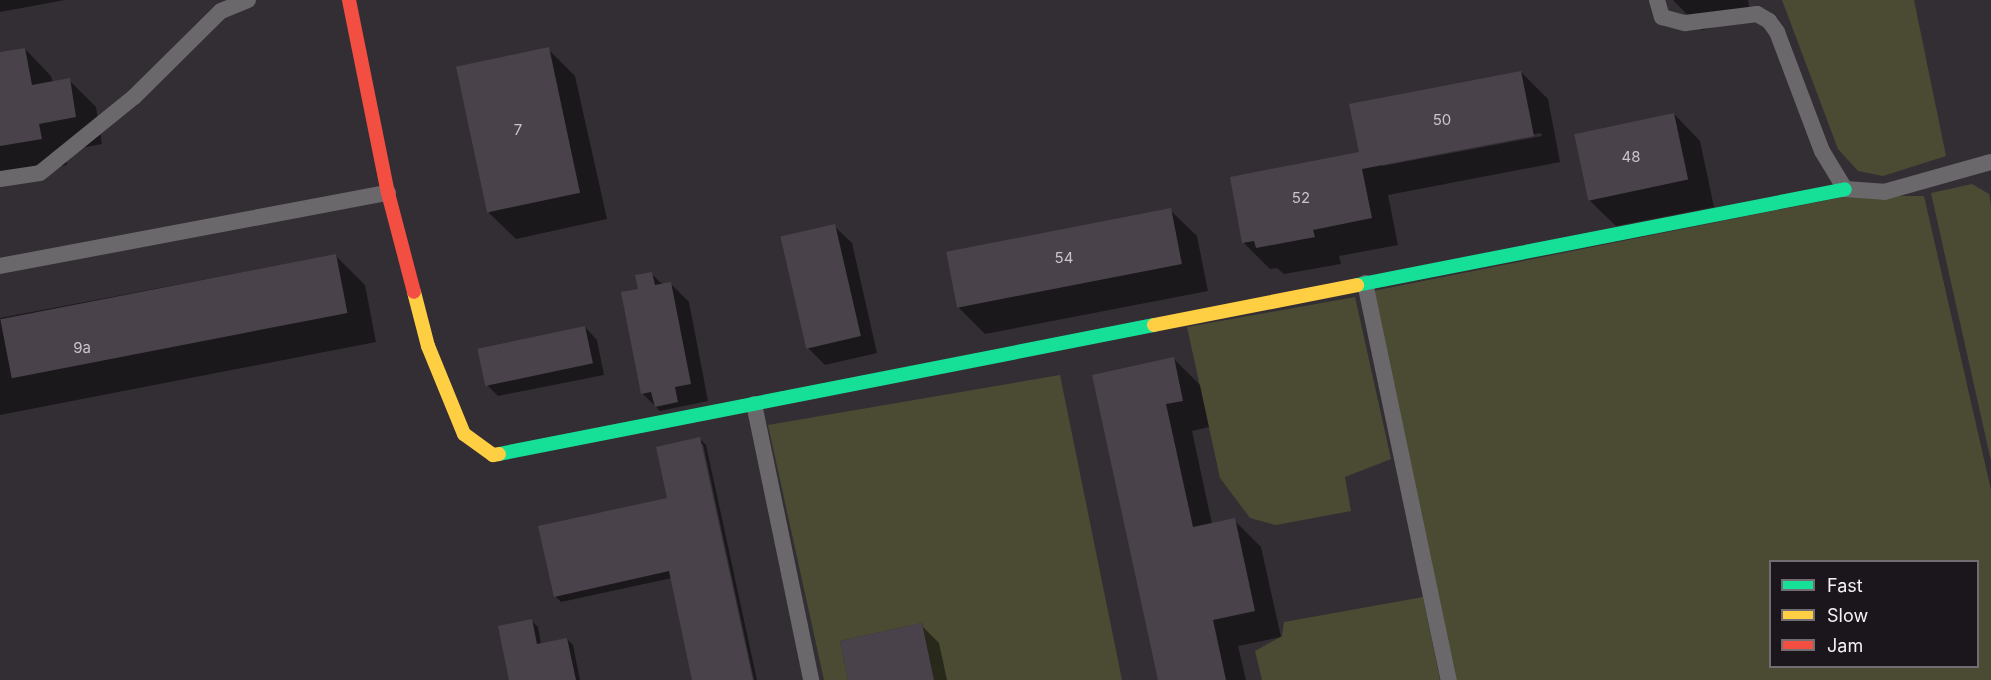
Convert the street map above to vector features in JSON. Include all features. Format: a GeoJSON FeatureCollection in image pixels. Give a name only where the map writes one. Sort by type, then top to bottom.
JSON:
{"type":"FeatureCollection","features":[{"type":"Feature","properties":{"kind":"street"},"geometry":{"type":"LineString","coordinates":[[353,1],[388,193],[428,346],[464,434],[493,455],[1845,189]]}},
{"type":"Feature","properties":{"kind":"lane"},"geometry":{"type":"LineString","coordinates":[[0,180],[40,173],[134,97],[221,11],[248,0]]}},
{"type":"Feature","properties":{"kind":"lane"},"geometry":{"type":"LineString","coordinates":[[1657,0],[1662,17],[1684,23],[1757,14],[1769,21],[1778,32],[1822,151],[1845,189],[1884,192],[1991,162]]}},
{"type":"Feature","properties":{"kind":"lane"},"geometry":{"type":"LineString","coordinates":[[0,266],[388,193]]}},
{"type":"Feature","properties":{"kind":"lane"},"geometry":{"type":"LineString","coordinates":[[1365,283],[1449,680]]}},
{"type":"Feature","properties":{"kind":"lane"},"geometry":{"type":"LineString","coordinates":[[754,404],[812,680]]}},
{"type":"Feature","properties":{"kind":"green space"},"geometry":{"type":"Polygon","coordinates":[[[1782,0],[1914,0],[1946,156],[1883,176],[1858,171],[1838,149],[1782,0]]]}},
{"type":"Feature","properties":{"kind":"green space"},"geometry":{"type":"Polygon","coordinates":[[[1972,184],[1989,194],[1991,205],[1991,461],[1931,193],[1972,184]]]}},
{"type":"Feature","properties":{"kind":"green space"},"geometry":{"type":"Polygon","coordinates":[[[1848,196],[1924,196],[1991,490],[1991,680],[1453,680],[1373,291],[1848,196]]]}},
{"type":"Feature","properties":{"kind":"green space"},"geometry":{"type":"Polygon","coordinates":[[[1355,297],[1391,459],[1345,477],[1351,511],[1276,525],[1250,518],[1220,478],[1187,327],[1355,297]]]}},
{"type":"Feature","properties":{"kind":"green space"},"geometry":{"type":"Polygon","coordinates":[[[1060,375],[1122,680],[934,680],[922,623],[840,641],[848,680],[824,680],[768,425],[1060,375]]]}},
{"type":"Feature","properties":{"kind":"green space"},"geometry":{"type":"Polygon","coordinates":[[[1423,597],[1440,680],[1262,680],[1255,651],[1282,636],[1284,622],[1423,597]]]}},
{"type":"Feature","properties":{"kind":"building"},"geometry":{"type":"Polygon","coordinates":[[[549,47],[580,193],[487,212],[456,67],[549,47]]]}},
{"type":"Feature","properties":{"kind":"building"},"geometry":{"type":"Polygon","coordinates":[[[25,48],[32,85],[70,78],[76,117],[39,124],[42,139],[0,146],[0,52],[25,48]]]}},
{"type":"Feature","properties":{"kind":"building"},"geometry":{"type":"Polygon","coordinates":[[[1521,71],[1534,136],[1362,169],[1372,218],[1313,230],[1315,237],[1256,248],[1254,241],[1242,243],[1230,177],[1359,152],[1349,104],[1521,71]]]}},
{"type":"Feature","properties":{"kind":"building"},"geometry":{"type":"Polygon","coordinates":[[[1674,113],[1688,180],[1588,201],[1574,134],[1674,113]]]}},
{"type":"Feature","properties":{"kind":"building"},"geometry":{"type":"Polygon","coordinates":[[[1171,208],[1182,264],[957,308],[946,252],[1171,208]]]}},
{"type":"Feature","properties":{"kind":"building"},"geometry":{"type":"Polygon","coordinates":[[[835,224],[861,336],[806,349],[780,237],[835,224]]]}},
{"type":"Feature","properties":{"kind":"building"},"geometry":{"type":"Polygon","coordinates":[[[336,254],[347,313],[12,378],[0,319],[336,254]]]}},
{"type":"Feature","properties":{"kind":"building"},"geometry":{"type":"Polygon","coordinates":[[[652,272],[655,285],[671,282],[691,384],[675,387],[678,402],[655,407],[651,392],[641,394],[621,292],[638,289],[635,275],[652,272]]]}},
{"type":"Feature","properties":{"kind":"building"},"geometry":{"type":"Polygon","coordinates":[[[585,326],[593,363],[485,386],[477,349],[585,326]]]}},
{"type":"Feature","properties":{"kind":"building"},"geometry":{"type":"Polygon","coordinates":[[[1174,357],[1183,401],[1166,404],[1193,527],[1235,518],[1255,611],[1213,620],[1226,680],[1158,680],[1092,375],[1174,357]]]}},
{"type":"Feature","properties":{"kind":"building"},"geometry":{"type":"Polygon","coordinates":[[[700,437],[753,680],[692,680],[669,571],[554,597],[538,526],[667,498],[656,447],[700,437]]]}},
{"type":"Feature","properties":{"kind":"building"},"geometry":{"type":"Polygon","coordinates":[[[532,619],[537,644],[567,638],[576,680],[509,680],[498,626],[532,619]]]}},
{"type":"Feature","properties":{"kind":"building"},"geometry":{"type":"Polygon","coordinates":[[[922,623],[934,680],[848,680],[840,641],[922,623]]]}},
{"type":"Feature","properties":{"kind":"traffic: fast"},"geometry":{"type":"LineString","coordinates":[[1357,285],[1845,189]]}},
{"type":"Feature","properties":{"kind":"traffic: fast"},"geometry":{"type":"LineString","coordinates":[[499,454],[1154,325]]}},
{"type":"Feature","properties":{"kind":"traffic: slow"},"geometry":{"type":"LineString","coordinates":[[1154,325],[1357,285]]}},
{"type":"Feature","properties":{"kind":"traffic: slow"},"geometry":{"type":"LineString","coordinates":[[414,292],[428,346],[464,434],[493,455],[499,454]]}},
{"type":"Feature","properties":{"kind":"traffic: jam"},"geometry":{"type":"LineString","coordinates":[[349,0],[388,193],[414,292]]}}]}
